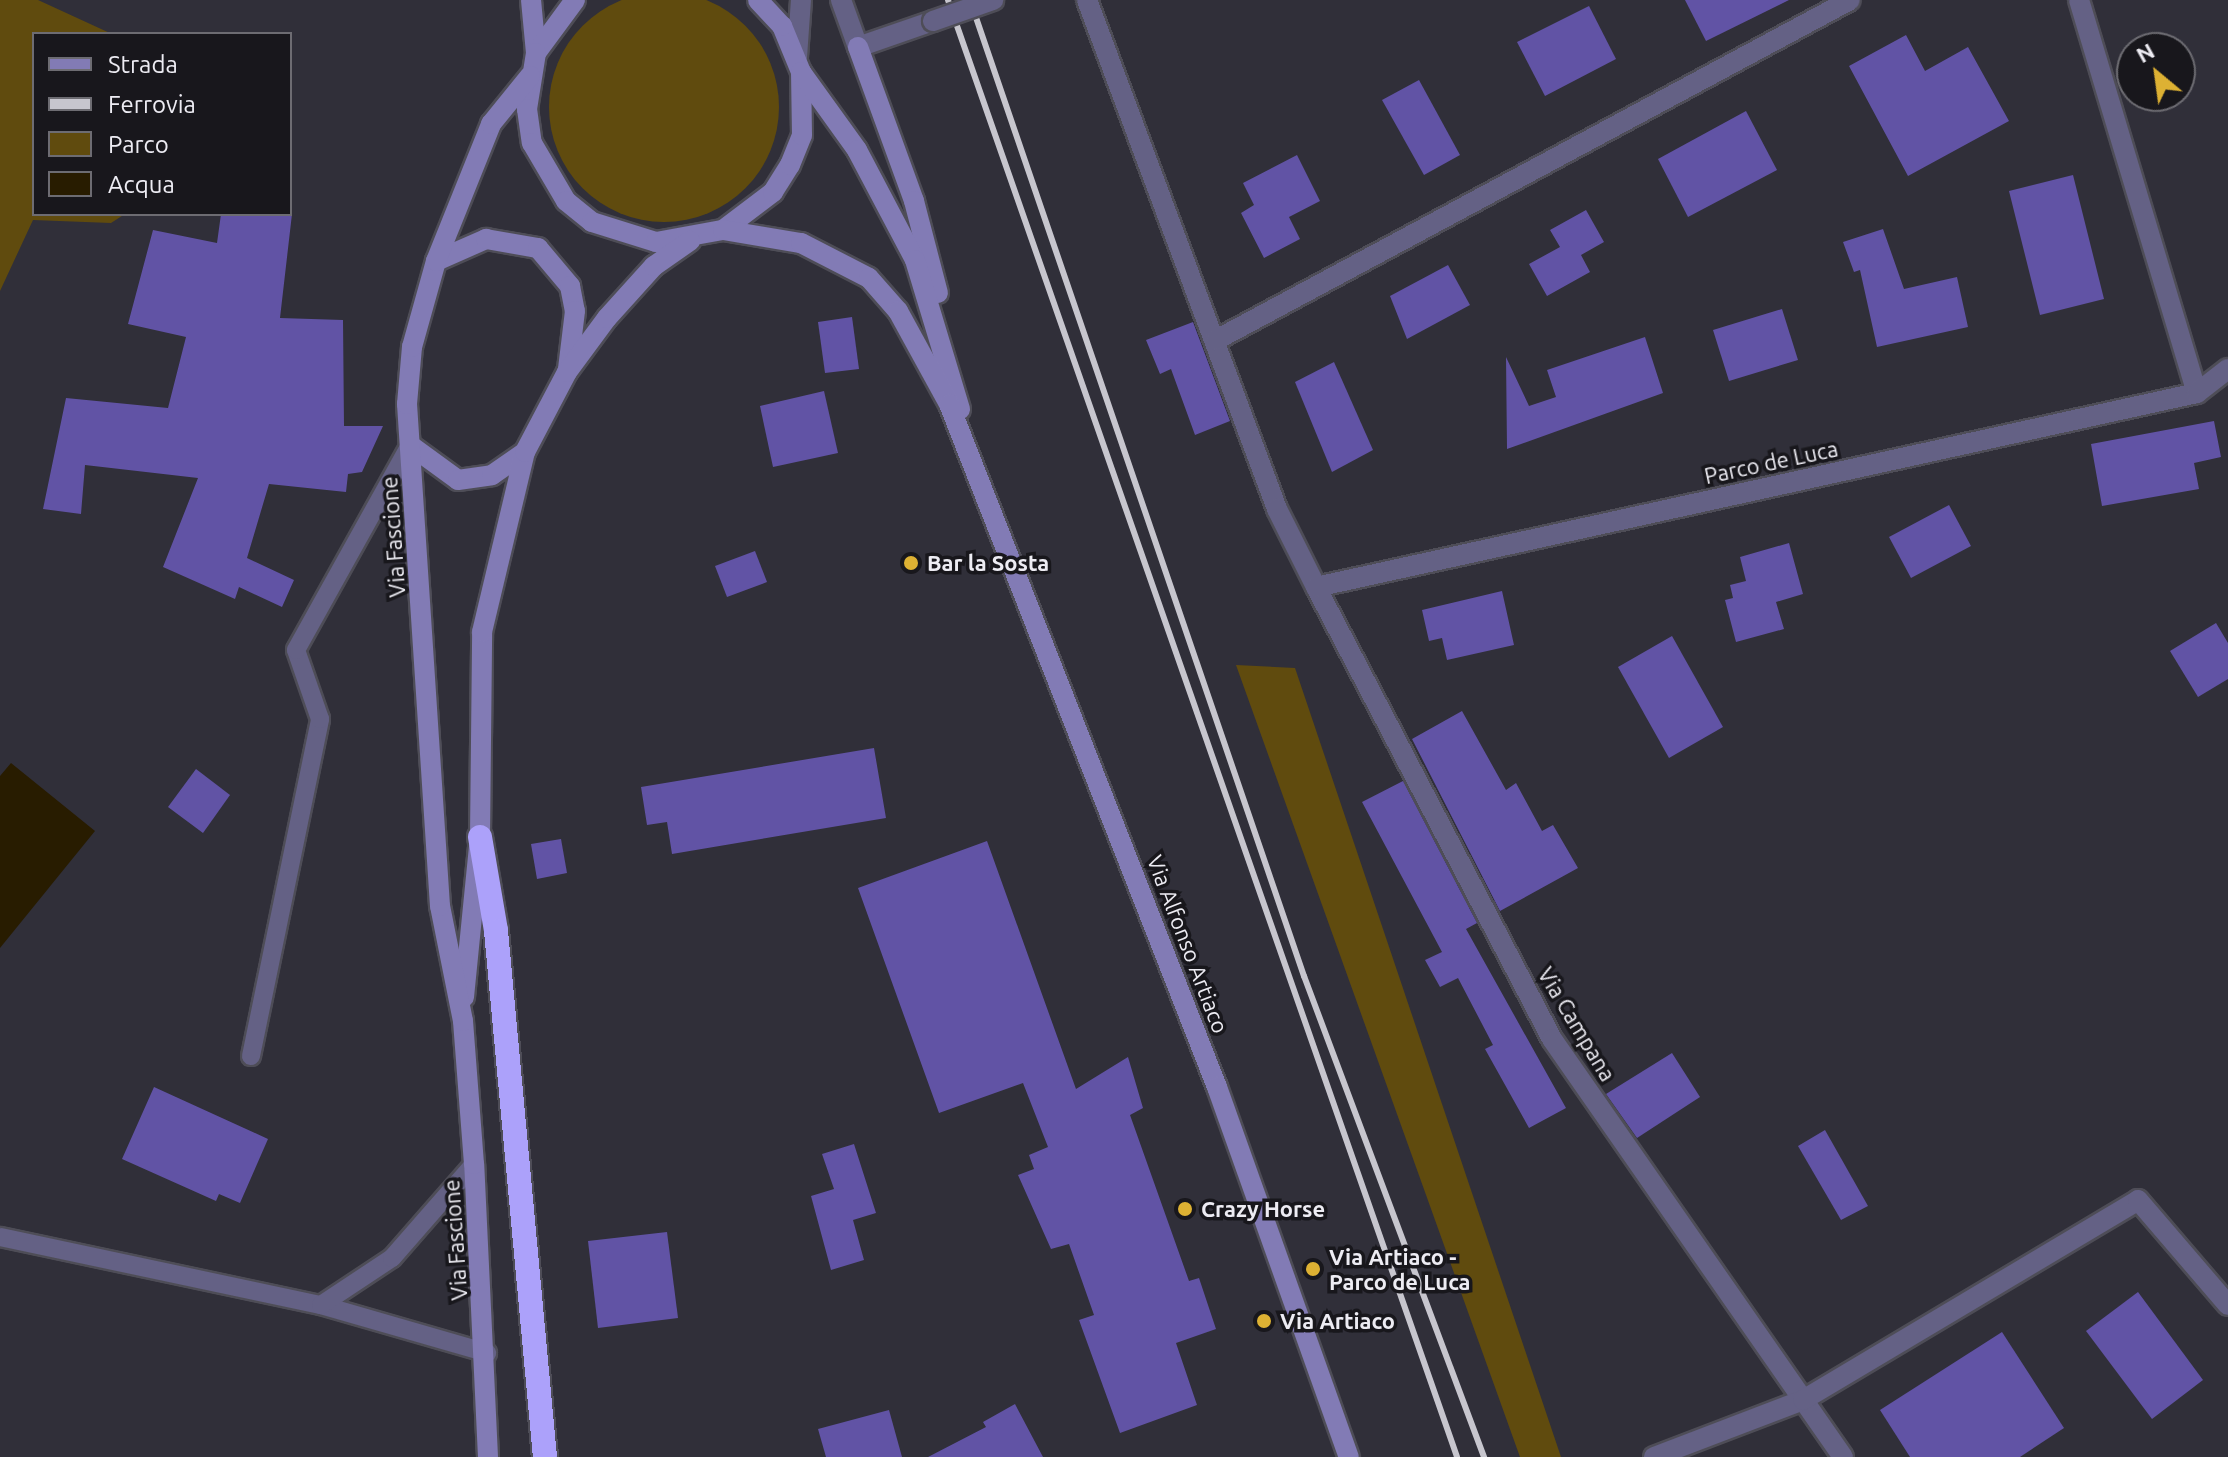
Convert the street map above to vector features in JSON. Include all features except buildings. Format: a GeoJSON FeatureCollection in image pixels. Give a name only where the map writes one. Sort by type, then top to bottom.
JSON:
{"type":"FeatureCollection","features":[{"type":"Feature","properties":{"kind":"highway"},"geometry":{"type":"LineString","coordinates":[[480,837],[498,945],[545,1457]]}},
{"type":"Feature","properties":{"kind":"main road"},"geometry":{"type":"LineString","coordinates":[[531,0],[536,53],[530,76],[532,143],[566,201],[623,236],[690,241],[723,230],[773,192],[790,165],[802,135],[799,64]]}},
{"type":"Feature","properties":{"kind":"main road"},"geometry":{"type":"LineString","coordinates":[[536,53],[575,0]]}},
{"type":"Feature","properties":{"kind":"main road"},"geometry":{"type":"LineString","coordinates":[[758,0],[881,191],[937,313]]}},
{"type":"Feature","properties":{"kind":"main road"},"geometry":{"type":"LineString","coordinates":[[858,47],[929,252],[937,313],[970,452]]}},
{"type":"Feature","properties":{"kind":"main road","name":"Via Fascione"},"geometry":{"type":"LineString","coordinates":[[488,1457],[487,1353],[463,1021],[440,906],[410,445],[412,347],[436,261],[491,124],[530,76]]}},
{"type":"Feature","properties":{"kind":"main road"},"geometry":{"type":"LineString","coordinates":[[723,230],[801,243],[869,278],[926,358],[970,452]]}},
{"type":"Feature","properties":{"kind":"main road"},"geometry":{"type":"LineString","coordinates":[[436,261],[486,239],[512,239],[548,256],[570,286],[575,311],[567,372]]}},
{"type":"Feature","properties":{"kind":"main road","name":"Via Fascione"},"geometry":{"type":"LineString","coordinates":[[463,1021],[480,837],[482,632],[525,452],[567,372],[630,291],[690,241]]}},
{"type":"Feature","properties":{"kind":"main road"},"geometry":{"type":"LineString","coordinates":[[410,445],[458,480],[492,475],[525,452]]}},
{"type":"Feature","properties":{"kind":"main road","name":"Via Alfonso Artiaco"},"geometry":{"type":"LineString","coordinates":[[970,452],[1217,1087],[1349,1457]]}},
{"type":"Feature","properties":{"kind":"street"},"geometry":{"type":"LineString","coordinates":[[799,64],[801,0]]}},
{"type":"Feature","properties":{"kind":"street"},"geometry":{"type":"LineString","coordinates":[[841,0],[858,47],[993,0]]}},
{"type":"Feature","properties":{"kind":"street","name":"Via Campana"},"geometry":{"type":"LineString","coordinates":[[1087,0],[1277,509],[1316,587],[1552,1039],[1843,1457]]}},
{"type":"Feature","properties":{"kind":"street"},"geometry":{"type":"LineString","coordinates":[[1216,340],[1850,0]]}},
{"type":"Feature","properties":{"kind":"street"},"geometry":{"type":"LineString","coordinates":[[2079,0],[2197,393]]}},
{"type":"Feature","properties":{"kind":"street","name":"Parco de Luca"},"geometry":{"type":"LineString","coordinates":[[1316,587],[2197,393],[2228,369]]}},
{"type":"Feature","properties":{"kind":"street"},"geometry":{"type":"LineString","coordinates":[[1654,1457],[1803,1400],[2138,1200],[2228,1305]]}},
{"type":"Feature","properties":{"kind":"lane"},"geometry":{"type":"LineString","coordinates":[[251,1056],[320,719],[296,650],[410,445]]}},
{"type":"Feature","properties":{"kind":"lane"},"geometry":{"type":"LineString","coordinates":[[321,1305],[392,1258],[474,1164]]}},
{"type":"Feature","properties":{"kind":"lane"},"geometry":{"type":"LineString","coordinates":[[0,1237],[321,1305],[487,1353]]}},
{"type":"Feature","properties":{"kind":"green space"},"geometry":{"type":"Polygon","coordinates":[[[624,-1],[704,-1],[728,11],[746,25],[760,43],[771,63],[777,84],[777,130],[771,151],[760,171],[746,189],[728,203],[708,214],[687,220],[641,220],[620,214],[600,203],[582,189],[568,171],[557,151],[551,130],[551,84],[557,63],[568,43],[582,25],[624,-1]]]}},
{"type":"Feature","properties":{"kind":"green space"},"geometry":{"type":"Polygon","coordinates":[[[0,0],[38,0],[108,32],[32,32],[32,216],[122,216],[111,223],[33,220],[0,291],[0,0]]]}},
{"type":"Feature","properties":{"kind":"green space"},"geometry":{"type":"Polygon","coordinates":[[[1236,665],[1295,668],[1561,1457],[1520,1457],[1236,665]]]}},
{"type":"Feature","properties":{"kind":"water"},"geometry":{"type":"Polygon","coordinates":[[[11,763],[95,831],[0,948],[0,776],[11,763]]]}},
{"type":"Feature","properties":{"kind":"railway"},"geometry":{"type":"LineString","coordinates":[[948,0],[1457,1457]]}},
{"type":"Feature","properties":{"kind":"railway"},"geometry":{"type":"LineString","coordinates":[[970,0],[1304,976],[1484,1457]]}},
{"type":"Feature","properties":{"kind":"place","name":"Bar la Sosta"},"geometry":{"type":"Point","coordinates":[911,563]}},
{"type":"Feature","properties":{"kind":"place","name":"Crazy Horse"},"geometry":{"type":"Point","coordinates":[1185,1209]}},
{"type":"Feature","properties":{"kind":"place","name":"Via Artiaco - Parco de Luca"},"geometry":{"type":"Point","coordinates":[1313,1269]}},
{"type":"Feature","properties":{"kind":"place","name":"Via Artiaco"},"geometry":{"type":"Point","coordinates":[1264,1321]}}]}
